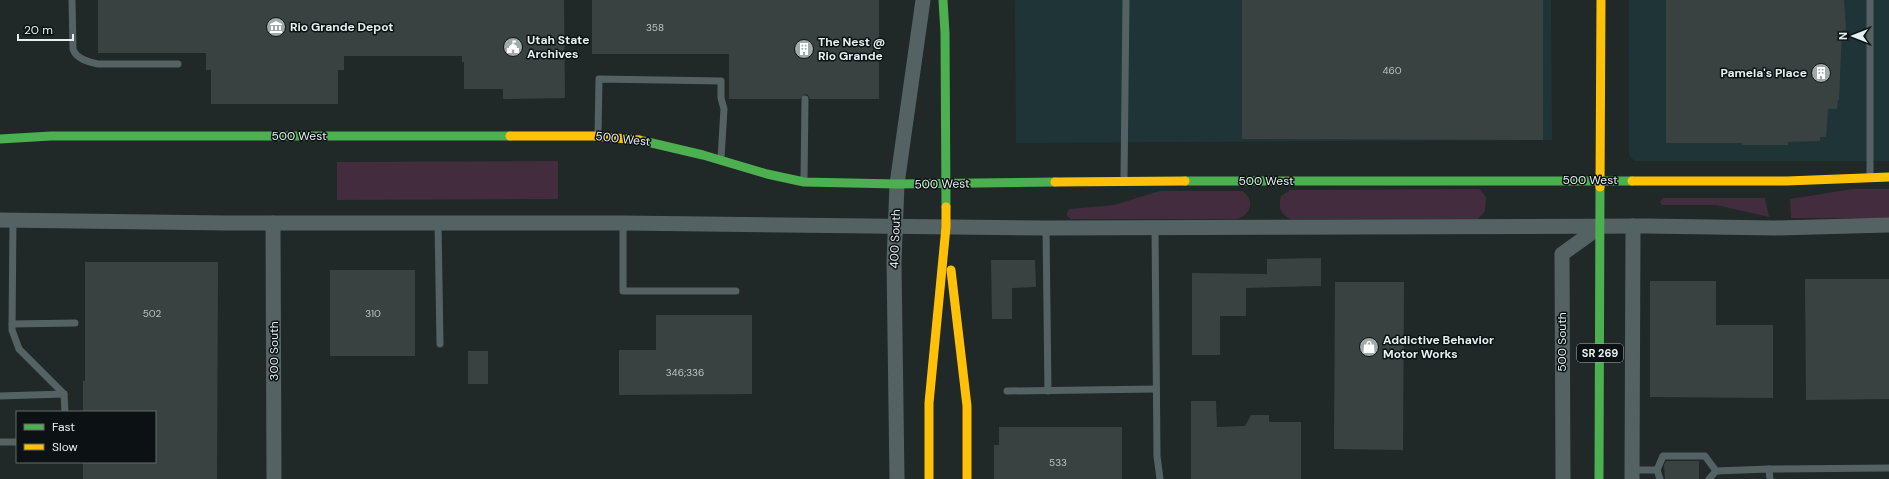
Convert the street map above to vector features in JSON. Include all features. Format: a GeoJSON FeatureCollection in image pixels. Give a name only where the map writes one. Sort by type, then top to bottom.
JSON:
{"type":"FeatureCollection","features":[{"type":"Feature","properties":{"kind":"street","name":"400 South"},"geometry":{"type":"LineString","coordinates":[[897,479],[894,262],[897,184],[923,0]]}},
{"type":"Feature","properties":{"kind":"street"},"geometry":{"type":"LineString","coordinates":[[929,479],[929,403],[946,227],[945,33],[943,0]]}},
{"type":"Feature","properties":{"kind":"street","name":"SR 269"},"geometry":{"type":"LineString","coordinates":[[1599,479],[1602,226],[1602,0]]}},
{"type":"Feature","properties":{"kind":"street","name":"500 West"},"geometry":{"type":"LineString","coordinates":[[0,140],[51,136],[598,136],[646,141],[767,174],[804,182],[897,184],[1124,181],[1799,181],[1889,177]]}},
{"type":"Feature","properties":{"kind":"street"},"geometry":{"type":"LineString","coordinates":[[6,220],[273,223],[623,223],[1046,228],[1602,226],[1776,228],[1889,225]]}},
{"type":"Feature","properties":{"kind":"street","name":"300 South"},"geometry":{"type":"LineString","coordinates":[[273,223],[274,479]]}},
{"type":"Feature","properties":{"kind":"street","name":"500 South"},"geometry":{"type":"LineString","coordinates":[[1563,479],[1562,254],[1602,226]]}},
{"type":"Feature","properties":{"kind":"street"},"geometry":{"type":"LineString","coordinates":[[1632,475],[1633,226]]}},
{"type":"Feature","properties":{"kind":"street"},"geometry":{"type":"LineString","coordinates":[[946,227],[967,406],[967,479]]}},
{"type":"Feature","properties":{"kind":"lane"},"geometry":{"type":"LineString","coordinates":[[72,0],[73,49],[78,56],[87,61],[98,64],[178,64]]}},
{"type":"Feature","properties":{"kind":"lane"},"geometry":{"type":"LineString","coordinates":[[1124,181],[1126,0]]}},
{"type":"Feature","properties":{"kind":"lane"},"geometry":{"type":"LineString","coordinates":[[1870,0],[1870,177]]}},
{"type":"Feature","properties":{"kind":"lane"},"geometry":{"type":"LineString","coordinates":[[598,136],[599,79],[721,80],[721,98],[724,109],[720,160]]}},
{"type":"Feature","properties":{"kind":"lane"},"geometry":{"type":"LineString","coordinates":[[804,182],[805,99]]}},
{"type":"Feature","properties":{"kind":"lane"},"geometry":{"type":"LineString","coordinates":[[6,220],[12,330],[19,349],[64,394],[65,411]]}},
{"type":"Feature","properties":{"kind":"lane"},"geometry":{"type":"LineString","coordinates":[[438,223],[440,344]]}},
{"type":"Feature","properties":{"kind":"lane"},"geometry":{"type":"LineString","coordinates":[[623,223],[623,291],[736,291]]}},
{"type":"Feature","properties":{"kind":"lane"},"geometry":{"type":"LineString","coordinates":[[1046,228],[1048,391]]}},
{"type":"Feature","properties":{"kind":"lane"},"geometry":{"type":"LineString","coordinates":[[1155,228],[1157,456],[1160,479]]}},
{"type":"Feature","properties":{"kind":"lane"},"geometry":{"type":"LineString","coordinates":[[12,324],[75,323]]}},
{"type":"Feature","properties":{"kind":"lane"},"geometry":{"type":"LineString","coordinates":[[1007,391],[1156,389]]}},
{"type":"Feature","properties":{"kind":"lane"},"geometry":{"type":"LineString","coordinates":[[0,396],[64,394]]}},
{"type":"Feature","properties":{"kind":"lane"},"geometry":{"type":"LineString","coordinates":[[0,442],[16,442]]}},
{"type":"Feature","properties":{"kind":"lane"},"geometry":{"type":"LineString","coordinates":[[1660,479],[1657,470],[1663,456],[1705,456],[1716,471]]}},
{"type":"Feature","properties":{"kind":"lane"},"geometry":{"type":"LineString","coordinates":[[1709,479],[1716,471],[1889,468]]}},
{"type":"Feature","properties":{"kind":"lane"},"geometry":{"type":"LineString","coordinates":[[1769,469],[1770,479]]}},
{"type":"Feature","properties":{"kind":"lane"},"geometry":{"type":"LineString","coordinates":[[1632,475],[1657,470]]}},
{"type":"Feature","properties":{"kind":"shaded area"},"geometry":{"type":"Polygon","coordinates":[[[1015,0],[1551,0],[1552,140],[1016,143],[1015,0]]]}},
{"type":"Feature","properties":{"kind":"shaded area"},"geometry":{"type":"Polygon","coordinates":[[[1629,0],[1889,0],[1889,161],[1634,161],[1629,155],[1629,0]]]}},
{"type":"Feature","properties":{"kind":"shaded area"},"geometry":{"type":"Polygon","coordinates":[[[558,161],[558,199],[337,200],[337,162],[558,161]]]}},
{"type":"Feature","properties":{"kind":"shaded area"},"geometry":{"type":"Polygon","coordinates":[[[1479,189],[1486,197],[1485,211],[1478,219],[1290,219],[1284,215],[1280,206],[1281,196],[1290,190],[1479,189]]]}},
{"type":"Feature","properties":{"kind":"shaded area"},"geometry":{"type":"Polygon","coordinates":[[[1852,189],[1889,189],[1889,218],[1791,218],[1790,199],[1852,189]]]}},
{"type":"Feature","properties":{"kind":"shaded area"},"geometry":{"type":"Polygon","coordinates":[[[1160,191],[1242,191],[1249,198],[1250,206],[1249,210],[1238,219],[1071,219],[1067,216],[1067,212],[1070,209],[1114,205],[1160,191]]]}},
{"type":"Feature","properties":{"kind":"shaded area"},"geometry":{"type":"Polygon","coordinates":[[[1663,198],[1765,198],[1769,217],[1716,205],[1662,205],[1660,202],[1663,198]]]}},
{"type":"Feature","properties":{"kind":"building"},"geometry":{"type":"Polygon","coordinates":[[[98,0],[564,0],[565,98],[503,99],[503,89],[464,89],[464,62],[462,62],[462,56],[344,56],[344,70],[338,70],[338,104],[211,104],[211,70],[206,70],[206,53],[98,53],[98,0]]]}},
{"type":"Feature","properties":{"kind":"building","name":"The Nest @ Rio Grande"},"geometry":{"type":"Polygon","coordinates":[[[592,0],[879,0],[879,99],[810,99],[808,95],[805,94],[800,99],[729,99],[729,54],[592,54],[592,0]]]}},
{"type":"Feature","properties":{"kind":"building"},"geometry":{"type":"Polygon","coordinates":[[[1242,0],[1543,0],[1543,140],[1242,139],[1242,0]]]}},
{"type":"Feature","properties":{"kind":"building"},"geometry":{"type":"Polygon","coordinates":[[[1666,0],[1844,0],[1846,30],[1842,30],[1839,100],[1837,109],[1828,109],[1826,137],[1820,137],[1820,141],[1788,142],[1788,145],[1742,145],[1742,143],[1666,143],[1666,0]]]}},
{"type":"Feature","properties":{"kind":"building"},"geometry":{"type":"Polygon","coordinates":[[[1321,258],[1321,286],[1246,288],[1246,316],[1220,316],[1220,355],[1192,355],[1192,273],[1267,274],[1267,259],[1321,258]]]}},
{"type":"Feature","properties":{"kind":"building"},"geometry":{"type":"Polygon","coordinates":[[[991,260],[1035,260],[1036,287],[1012,288],[1012,319],[992,319],[991,260]]]}},
{"type":"Feature","properties":{"kind":"building"},"geometry":{"type":"Polygon","coordinates":[[[85,262],[218,262],[217,479],[83,479],[83,463],[156,463],[156,411],[83,411],[83,381],[85,381],[85,262]]]}},
{"type":"Feature","properties":{"kind":"building"},"geometry":{"type":"Polygon","coordinates":[[[330,270],[415,270],[415,356],[330,356],[330,270]]]}},
{"type":"Feature","properties":{"kind":"building"},"geometry":{"type":"Polygon","coordinates":[[[1805,279],[1889,279],[1889,399],[1806,400],[1805,279]]]}},
{"type":"Feature","properties":{"kind":"building"},"geometry":{"type":"Polygon","coordinates":[[[1650,281],[1716,281],[1716,325],[1773,325],[1773,398],[1650,397],[1650,281]]]}},
{"type":"Feature","properties":{"kind":"building","name":"Addictive Behavior Motor Works"},"geometry":{"type":"Polygon","coordinates":[[[1335,282],[1404,282],[1403,450],[1334,449],[1335,282]]]}},
{"type":"Feature","properties":{"kind":"building"},"geometry":{"type":"Polygon","coordinates":[[[656,315],[752,315],[752,394],[619,395],[619,350],[656,350],[656,315]]]}},
{"type":"Feature","properties":{"kind":"building"},"geometry":{"type":"Polygon","coordinates":[[[468,351],[488,351],[488,384],[468,384],[468,351]]]}},
{"type":"Feature","properties":{"kind":"building"},"geometry":{"type":"Polygon","coordinates":[[[1191,401],[1216,401],[1217,427],[1245,426],[1251,415],[1269,415],[1269,422],[1301,422],[1301,479],[1191,479],[1191,401]]]}},
{"type":"Feature","properties":{"kind":"building"},"geometry":{"type":"Polygon","coordinates":[[[999,427],[1122,427],[1122,479],[994,479],[994,445],[999,445],[999,427]]]}},
{"type":"Feature","properties":{"kind":"building"},"geometry":{"type":"Polygon","coordinates":[[[1666,461],[1699,461],[1699,479],[1665,479],[1664,465],[1666,461]]]}},
{"type":"Feature","properties":{"kind":"traffic: fast"},"geometry":{"type":"LineString","coordinates":[[943,0],[945,33],[946,207]]}},
{"type":"Feature","properties":{"kind":"traffic: fast"},"geometry":{"type":"LineString","coordinates":[[0,139],[51,136],[510,136]]}},
{"type":"Feature","properties":{"kind":"traffic: fast"},"geometry":{"type":"LineString","coordinates":[[639,140],[703,155],[767,174],[804,182],[897,184],[1055,182]]}},
{"type":"Feature","properties":{"kind":"traffic: fast"},"geometry":{"type":"LineString","coordinates":[[1185,181],[1632,181]]}},
{"type":"Feature","properties":{"kind":"traffic: fast"},"geometry":{"type":"LineString","coordinates":[[1599,479],[1600,187]]}},
{"type":"Feature","properties":{"kind":"traffic: slow"},"geometry":{"type":"LineString","coordinates":[[1600,187],[1601,0]]}},
{"type":"Feature","properties":{"kind":"traffic: slow"},"geometry":{"type":"LineString","coordinates":[[510,136],[594,136],[639,140]]}},
{"type":"Feature","properties":{"kind":"traffic: slow"},"geometry":{"type":"LineString","coordinates":[[1632,181],[1787,181],[1889,177]]}},
{"type":"Feature","properties":{"kind":"traffic: slow"},"geometry":{"type":"LineString","coordinates":[[1055,182],[1185,181]]}},
{"type":"Feature","properties":{"kind":"traffic: slow"},"geometry":{"type":"LineString","coordinates":[[929,479],[929,403],[946,227],[946,207]]}},
{"type":"Feature","properties":{"kind":"traffic: slow"},"geometry":{"type":"LineString","coordinates":[[951,270],[967,406],[967,479]]}},
{"type":"Feature","properties":{"kind":"place","name":"Rio Grande Depot"},"geometry":{"type":"Point","coordinates":[276,27]}},
{"type":"Feature","properties":{"kind":"place","name":"Utah State Archives"},"geometry":{"type":"Point","coordinates":[513,47]}},
{"type":"Feature","properties":{"kind":"place","name":"The Nest @ Rio Grande"},"geometry":{"type":"Point","coordinates":[804,49]}},
{"type":"Feature","properties":{"kind":"place","name":"Pamela's Place"},"geometry":{"type":"Point","coordinates":[1821,73]}},
{"type":"Feature","properties":{"kind":"place","name":"Addictive Behavior Motor Works"},"geometry":{"type":"Point","coordinates":[1369,347]}}]}
